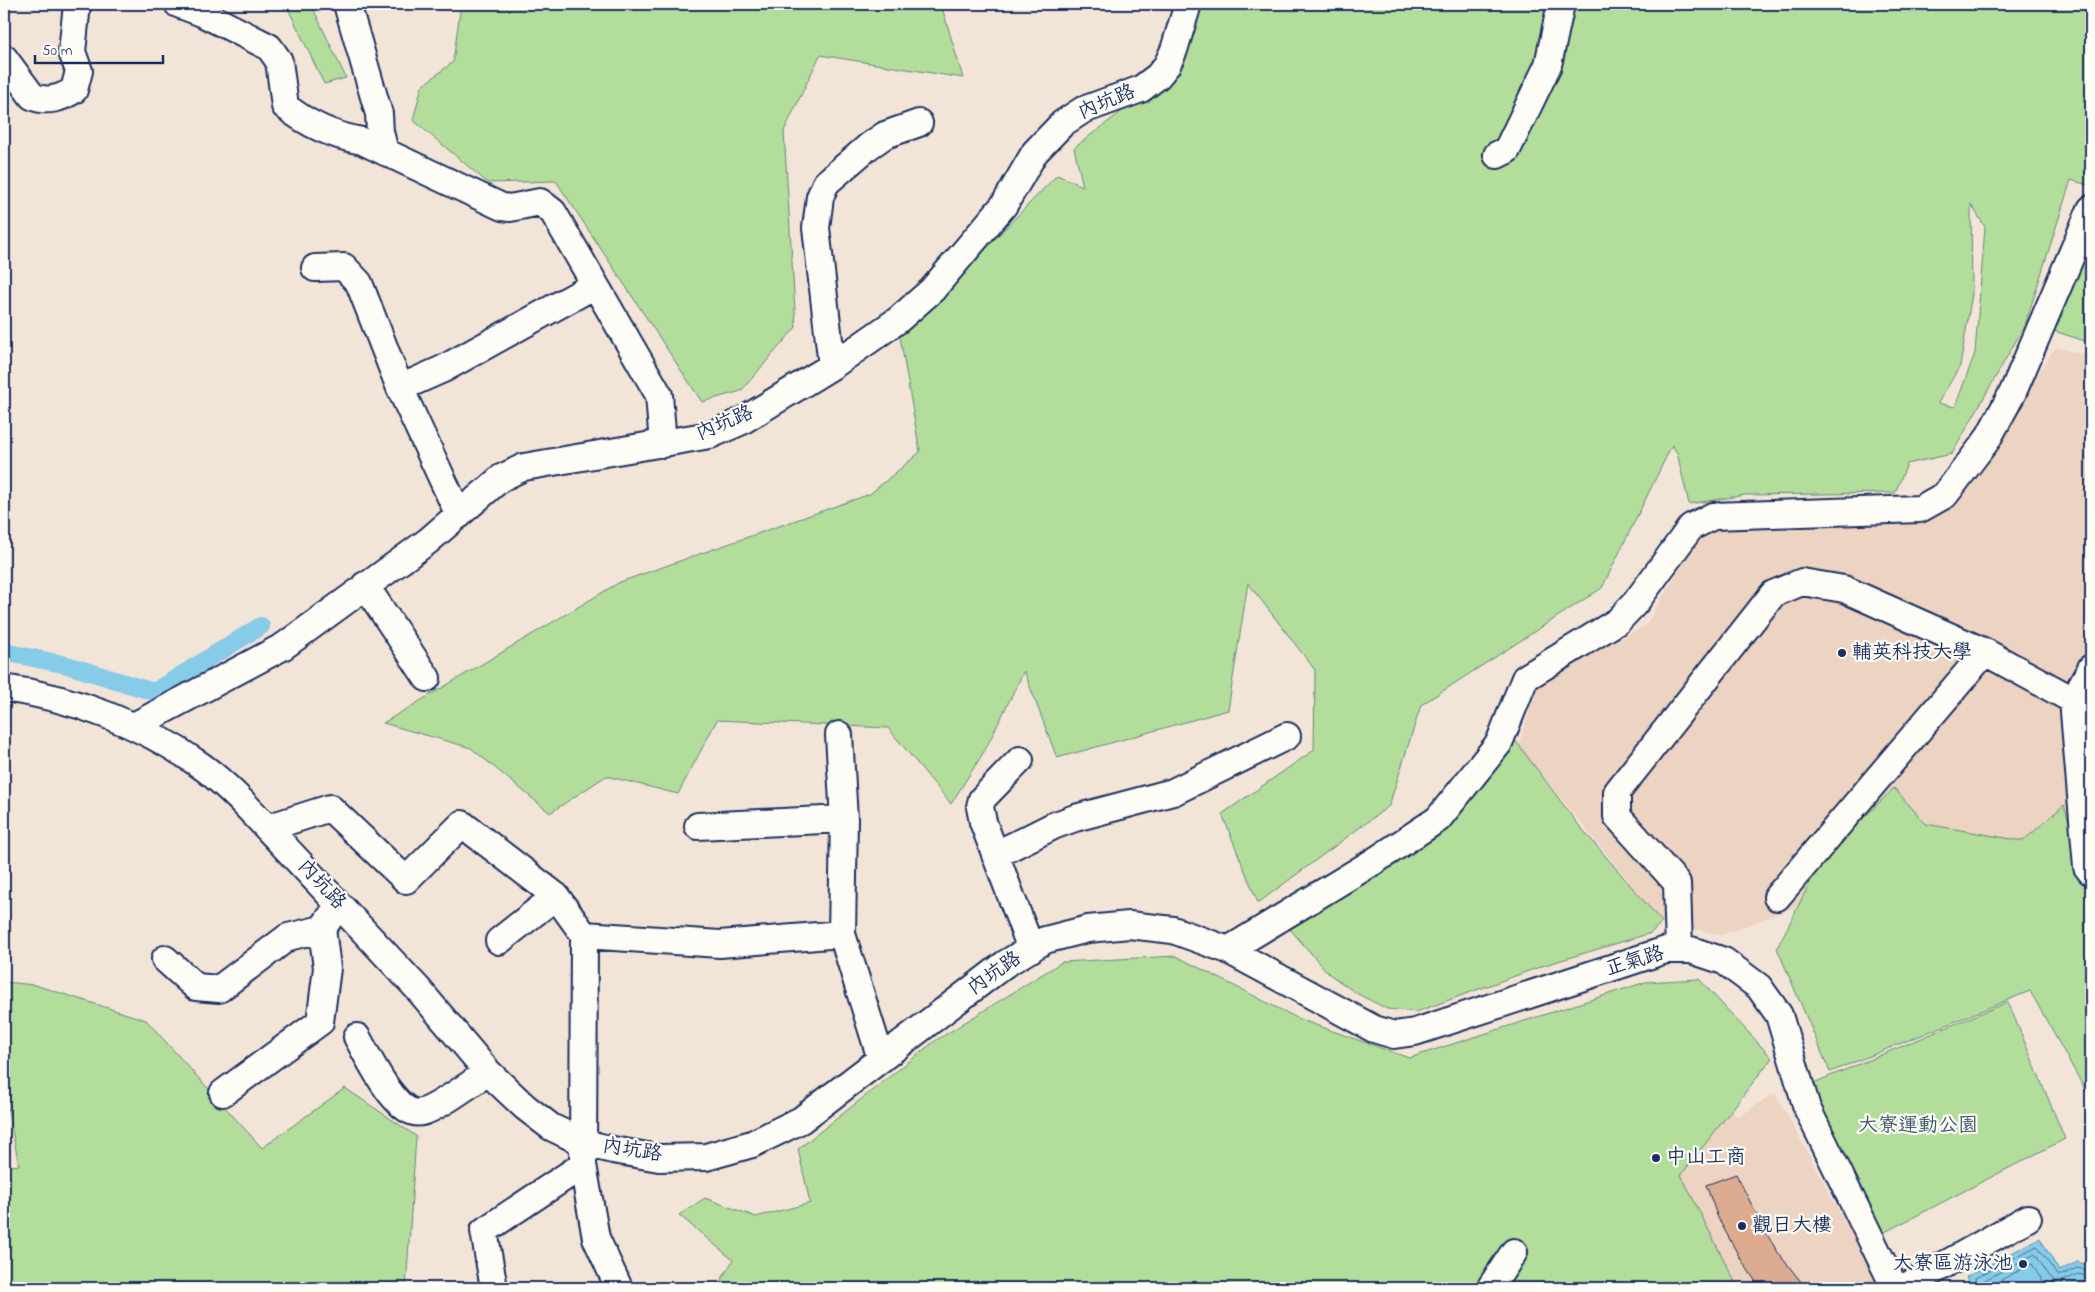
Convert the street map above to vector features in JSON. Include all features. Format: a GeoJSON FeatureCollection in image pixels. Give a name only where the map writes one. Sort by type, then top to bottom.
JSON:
{"type":"FeatureCollection","features":[{"type":"Feature","properties":{"kind":"street"},"geometry":{"type":"LineString","coordinates":[[4,58],[32,96],[45,100],[74,90],[79,71],[72,52],[77,4]]}},
{"type":"Feature","properties":{"kind":"street"},"geometry":{"type":"LineString","coordinates":[[178,4],[202,13],[269,47],[279,61],[286,106],[297,116],[385,152],[502,207],[510,208],[540,202],[547,206],[553,212],[659,395],[663,444]]}},
{"type":"Feature","properties":{"kind":"street"},"geometry":{"type":"LineString","coordinates":[[347,4],[379,114],[380,132],[385,152]]}},
{"type":"Feature","properties":{"kind":"street","name":"內坑路"},"geometry":{"type":"LineString","coordinates":[[134,726],[284,646],[364,585],[428,541],[501,478],[524,466],[710,435],[742,421],[832,366],[898,320],[932,290],[1004,205],[1035,152],[1063,123],[1083,110],[1141,89],[1158,76],[1167,66],[1174,50],[1188,4]]}},
{"type":"Feature","properties":{"kind":"street"},"geometry":{"type":"LineString","coordinates":[[1497,155],[1506,150],[1548,65],[1561,4]]}},
{"type":"Feature","properties":{"kind":"street"},"geometry":{"type":"LineString","coordinates":[[832,366],[816,228],[820,196],[826,183],[869,146],[885,135],[919,123]]}},
{"type":"Feature","properties":{"kind":"street"},"geometry":{"type":"LineString","coordinates":[[1228,950],[1373,862],[1438,819],[1500,743],[1525,678],[1618,621],[1636,602],[1691,526],[1713,516],[1920,509],[1945,495],[1987,440],[2013,392],[2091,209]]}},
{"type":"Feature","properties":{"kind":"street"},"geometry":{"type":"LineString","coordinates":[[315,268],[344,266],[359,283],[400,388],[458,515]]}},
{"type":"Feature","properties":{"kind":"street"},"geometry":{"type":"LineString","coordinates":[[400,388],[443,369],[595,285]]}},
{"type":"Feature","properties":{"kind":"street"},"geometry":{"type":"LineString","coordinates":[[1679,950],[1677,882],[1617,816],[1617,792],[1773,594],[1802,582],[1844,589],[1985,652],[2082,705]]}},
{"type":"Feature","properties":{"kind":"street"},"geometry":{"type":"LineString","coordinates":[[364,585],[427,678]]}},
{"type":"Feature","properties":{"kind":"street"},"geometry":{"type":"LineString","coordinates":[[1777,898],[1985,652]]}},
{"type":"Feature","properties":{"kind":"street"},"geometry":{"type":"LineString","coordinates":[[2091,668],[2082,705],[2087,866],[2091,872]]}},
{"type":"Feature","properties":{"kind":"street","name":"內坑路"},"geometry":{"type":"LineString","coordinates":[[4,688],[72,702],[134,726],[200,764],[229,788],[339,904],[418,989],[488,1072],[525,1108],[583,1154],[659,1158],[706,1157],[743,1146],[801,1120],[1005,964],[1045,940],[1088,929],[1129,925],[1173,930],[1228,950]]}},
{"type":"Feature","properties":{"kind":"street"},"geometry":{"type":"LineString","coordinates":[[838,735],[844,819],[842,934],[881,1059]]}},
{"type":"Feature","properties":{"kind":"street"},"geometry":{"type":"LineString","coordinates":[[995,855],[1052,826],[1173,792],[1288,736]]}},
{"type":"Feature","properties":{"kind":"street"},"geometry":{"type":"LineString","coordinates":[[1020,760],[982,799],[980,807],[982,822],[1030,949]]}},
{"type":"Feature","properties":{"kind":"street"},"geometry":{"type":"LineString","coordinates":[[267,828],[330,808],[406,880],[462,824],[556,896],[584,935],[583,1154],[596,1238],[619,1288]]}},
{"type":"Feature","properties":{"kind":"street"},"geometry":{"type":"LineString","coordinates":[[698,826],[844,819]]}},
{"type":"Feature","properties":{"kind":"street"},"geometry":{"type":"LineString","coordinates":[[499,941],[556,896]]}},
{"type":"Feature","properties":{"kind":"street"},"geometry":{"type":"LineString","coordinates":[[223,1093],[320,1022],[327,968],[322,930],[339,904]]}},
{"type":"Feature","properties":{"kind":"street"},"geometry":{"type":"LineString","coordinates":[[165,958],[196,987],[219,990],[288,937],[322,930]]}},
{"type":"Feature","properties":{"kind":"street"},"geometry":{"type":"LineString","coordinates":[[584,935],[720,944],[842,934]]}},
{"type":"Feature","properties":{"kind":"street","name":"正氣路"},"geometry":{"type":"LineString","coordinates":[[1228,950],[1374,1028],[1394,1035],[1415,1032],[1666,950],[1691,950],[1724,961],[1759,987],[1779,1015],[1808,1108],[1895,1288]]}},
{"type":"Feature","properties":{"kind":"street"},"geometry":{"type":"LineString","coordinates":[[357,1037],[396,1101],[405,1110],[412,1113],[428,1110],[488,1072]]}},
{"type":"Feature","properties":{"kind":"street"},"geometry":{"type":"LineString","coordinates":[[494,1288],[484,1231],[583,1154]]}},
{"type":"Feature","properties":{"kind":"street"},"geometry":{"type":"LineString","coordinates":[[1903,1288],[2028,1218]]}},
{"type":"Feature","properties":{"kind":"street"},"geometry":{"type":"LineString","coordinates":[[1490,1288],[1514,1252]]}},
{"type":"Feature","properties":{"kind":"shaded area","name":"輔英科技大學"},"geometry":{"type":"Polygon","coordinates":[[[2056,347],[2091,357],[2091,883],[1859,882],[1722,935],[1662,922],[1518,746],[1539,682],[1646,625],[1704,527],[1942,513],[2056,347]]]}},
{"type":"Feature","properties":{"kind":"shaded area","name":"中山工商"},"geometry":{"type":"Polygon","coordinates":[[[1676,1070],[1738,1117],[1775,1093],[1881,1288],[1457,1288],[1676,1070]]]}},
{"type":"Feature","properties":{"kind":"green space"},"geometry":{"type":"Polygon","coordinates":[[[286,4],[311,4],[346,78],[324,84],[286,4]]]}},
{"type":"Feature","properties":{"kind":"green space"},"geometry":{"type":"Polygon","coordinates":[[[461,4],[941,4],[963,78],[820,55],[784,131],[796,327],[741,391],[702,402],[556,181],[488,183],[413,120],[422,86],[453,62],[461,4]]]}},
{"type":"Feature","properties":{"kind":"green space"},"geometry":{"type":"Polygon","coordinates":[[[1196,4],[2091,4],[2091,186],[2071,180],[2025,325],[1952,454],[1907,464],[1895,493],[1745,495],[1689,504],[1677,453],[1672,445],[1602,588],[1421,705],[1389,806],[1258,903],[1222,814],[1314,750],[1315,670],[1248,583],[1228,710],[1057,758],[1024,671],[985,750],[951,804],[888,728],[717,720],[678,794],[606,776],[550,813],[471,748],[383,723],[620,582],[870,494],[920,452],[900,337],[1057,175],[1083,186],[1074,148],[1130,105],[1184,44],[1196,4]],[[1971,204],[1972,294],[1960,366],[1938,403],[1955,407],[1975,353],[1985,227],[1971,204]]]}},
{"type":"Feature","properties":{"kind":"green space"},"geometry":{"type":"Polygon","coordinates":[[[2091,241],[2091,343],[2048,329],[2091,241]]]}},
{"type":"Feature","properties":{"kind":"green space"},"geometry":{"type":"Polygon","coordinates":[[[1512,736],[1577,823],[1662,922],[1651,933],[1545,965],[1416,1012],[1387,1009],[1356,993],[1329,974],[1275,912],[1313,881],[1372,858],[1444,815],[1512,736]]]}},
{"type":"Feature","properties":{"kind":"green space"},"geometry":{"type":"Polygon","coordinates":[[[1894,788],[1926,824],[2023,841],[2064,805],[2091,895],[2091,1100],[2030,991],[1830,1072],[1777,948],[1822,859],[1894,788]]]}},
{"type":"Feature","properties":{"kind":"green space"},"geometry":{"type":"Polygon","coordinates":[[[1176,956],[1299,1019],[1409,1058],[1646,982],[1699,979],[1772,1058],[1681,1175],[1738,1288],[721,1288],[719,1284],[733,1260],[679,1215],[705,1198],[756,1217],[810,1203],[798,1149],[935,1041],[1062,962],[1176,956]]]}},
{"type":"Feature","properties":{"kind":"green space"},"geometry":{"type":"Polygon","coordinates":[[[4,982],[35,985],[146,1020],[262,1148],[345,1088],[416,1136],[406,1288],[4,1288],[4,1167],[19,1165],[4,1091],[4,982]]]}},
{"type":"Feature","properties":{"kind":"green space","name":"大寮運動公園"},"geometry":{"type":"Polygon","coordinates":[[[2008,1002],[2065,1139],[1881,1234],[1811,1084],[2008,1002]]]}},
{"type":"Feature","properties":{"kind":"water","name":"大寮區游泳池"},"geometry":{"type":"Polygon","coordinates":[[[2040,1238],[2059,1271],[2077,1262],[2091,1266],[2091,1288],[1972,1288],[1966,1277],[2040,1238]]]}},
{"type":"Feature","properties":{"kind":"building","name":"觀日大樓"},"geometry":{"type":"Polygon","coordinates":[[[1736,1174],[1766,1233],[1779,1254],[1806,1288],[1760,1288],[1740,1258],[1718,1218],[1706,1185],[1736,1174]]]}},
{"type":"Feature","properties":{"kind":"waterway"},"geometry":{"type":"LineString","coordinates":[[4,652],[67,665],[154,692],[261,626]]}},
{"type":"Feature","properties":{"kind":"place","name":"輔英科技大學"},"geometry":{"type":"Point","coordinates":[1842,653]}},
{"type":"Feature","properties":{"kind":"place","name":"中山工商"},"geometry":{"type":"Point","coordinates":[1656,1158]}},
{"type":"Feature","properties":{"kind":"place","name":"觀日大樓"},"geometry":{"type":"Point","coordinates":[1742,1226]}},
{"type":"Feature","properties":{"kind":"place","name":"大寮區游泳池"},"geometry":{"type":"Point","coordinates":[2023,1264]}}]}
